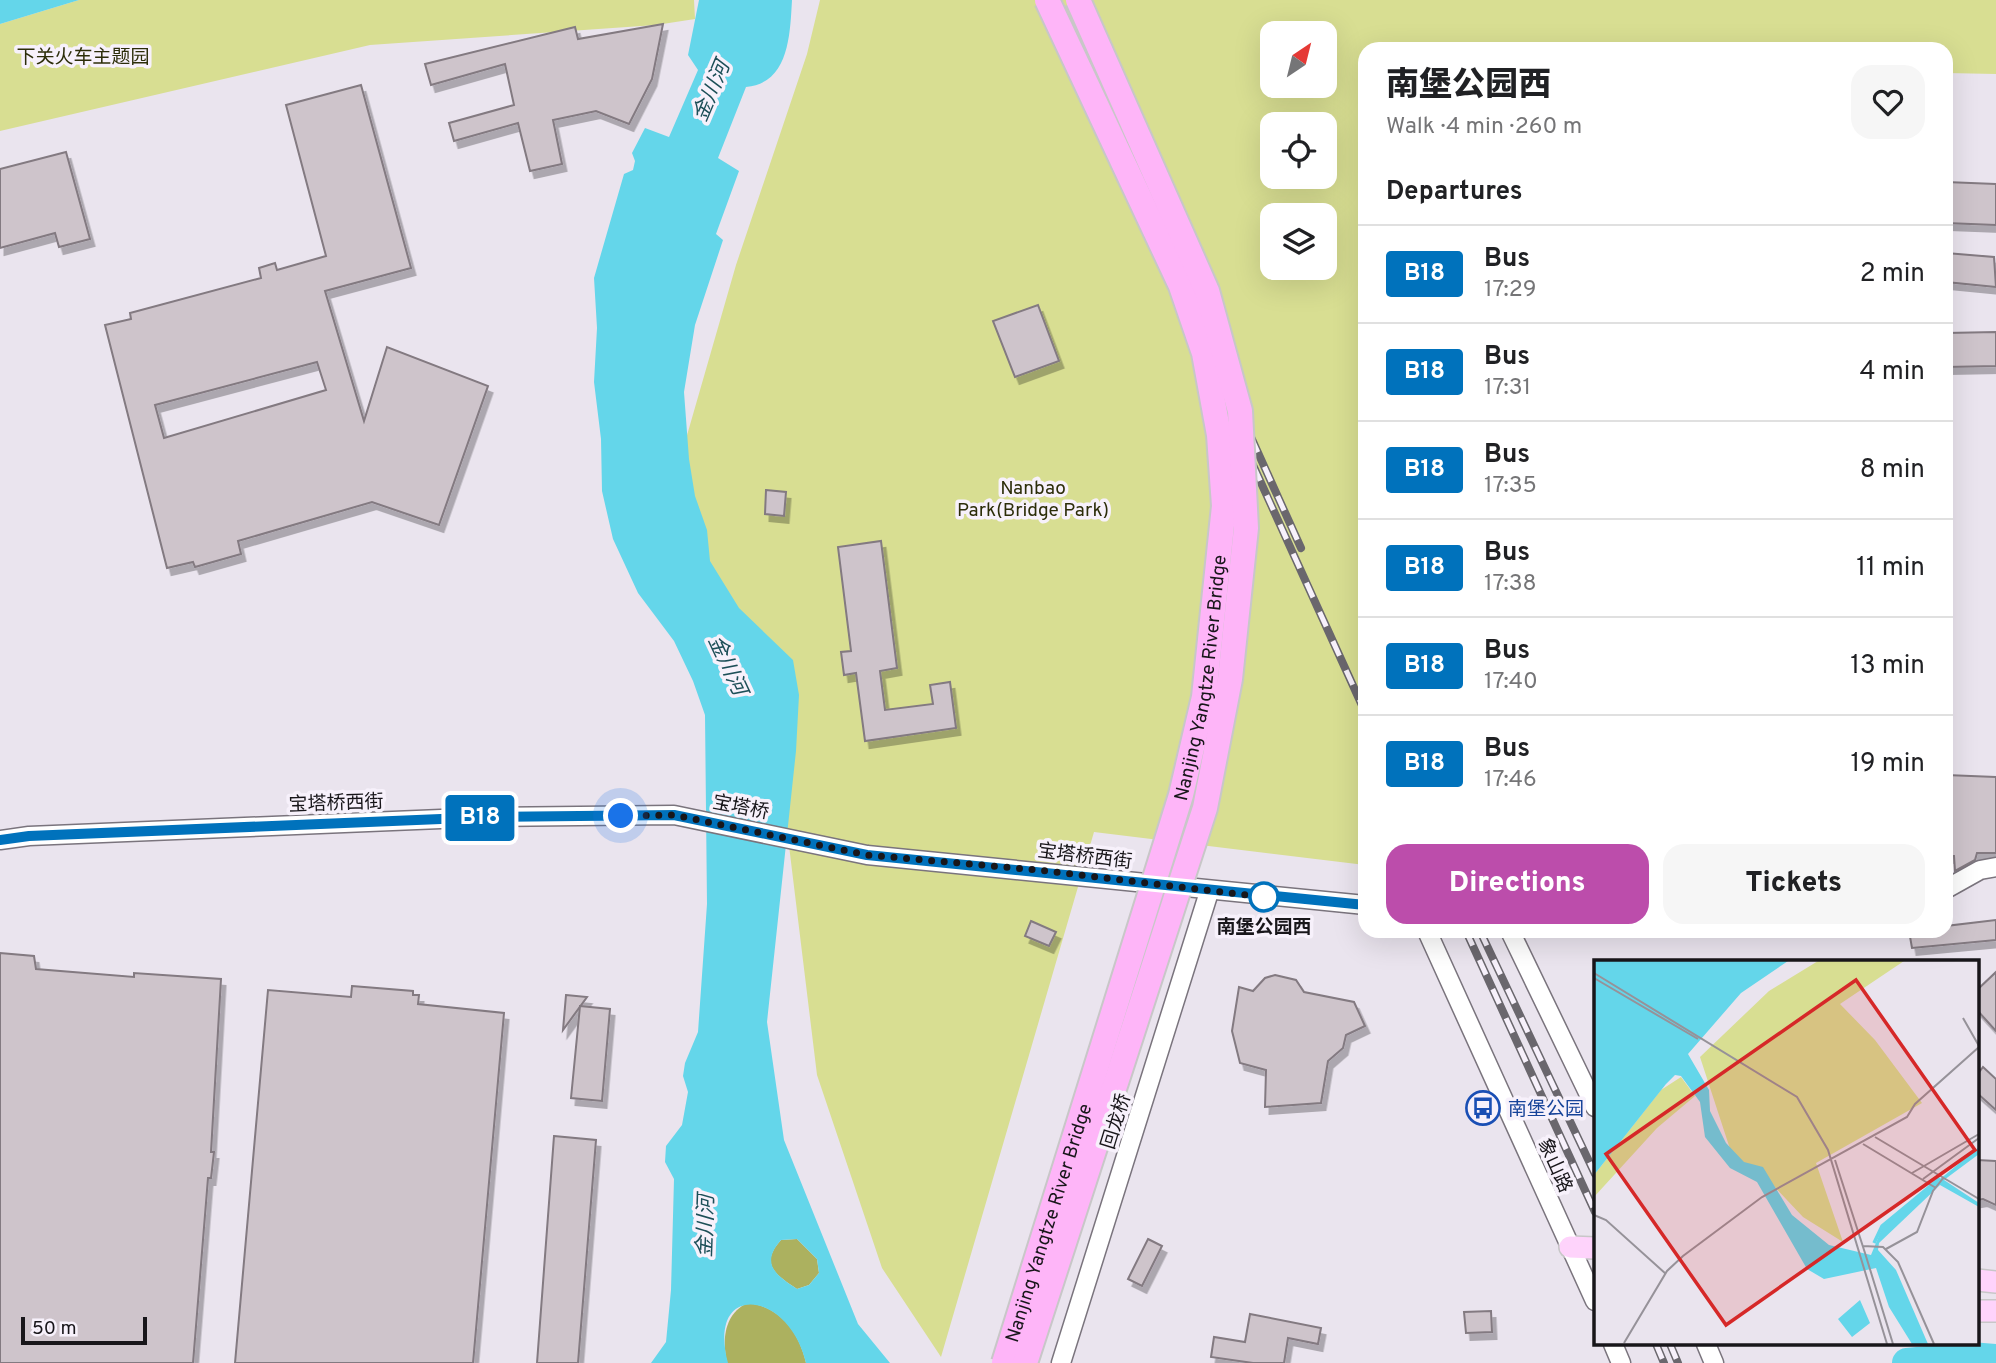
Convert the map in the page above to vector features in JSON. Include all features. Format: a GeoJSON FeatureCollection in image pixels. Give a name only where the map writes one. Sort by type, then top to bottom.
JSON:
{"type":"FeatureCollection","features":[{"type":"Feature","properties":{"kind":"highway","name":"Nanjing Yangtze River Bridge"},"geometry":{"type":"LineString","coordinates":[[1004,1363],[1181,795],[1204,697],[1224,506],[1219,435],[1204,353],[1181,286],[1047,0]]}},
{"type":"Feature","properties":{"kind":"highway","name":"Nanjing Yangtze River Bridge"},"geometry":{"type":"LineString","coordinates":[[1025,1363],[1205,808],[1230,679],[1246,528],[1240,411],[1208,291],[1077,0]]}},
{"type":"Feature","properties":{"kind":"main road"},"geometry":{"type":"LineString","coordinates":[[1570,1247],[1594,1248]]}},
{"type":"Feature","properties":{"kind":"street","name":"宝塔桥"},"geometry":{"type":"LineString","coordinates":[[674,815],[801,839]]}},
{"type":"Feature","properties":{"kind":"street","name":"宝塔桥西街"},"geometry":{"type":"LineString","coordinates":[[0,840],[29,836],[489,817],[674,815]]}},
{"type":"Feature","properties":{"kind":"street","name":"宝塔桥西街"},"geometry":{"type":"LineString","coordinates":[[801,839],[867,855],[1038,870],[1209,892],[1358,904]]}},
{"type":"Feature","properties":{"kind":"street"},"geometry":{"type":"LineString","coordinates":[[1953,885],[1980,870],[1996,867]]}},
{"type":"Feature","properties":{"kind":"street","name":"回龙桥"},"geometry":{"type":"LineString","coordinates":[[1061,1363],[1209,892]]}},
{"type":"Feature","properties":{"kind":"street","name":"象山路"},"geometry":{"type":"LineString","coordinates":[[1430,938],[1594,1299]]}},
{"type":"Feature","properties":{"kind":"street"},"geometry":{"type":"LineString","coordinates":[[1513,938],[1594,1105]]}},
{"type":"Feature","properties":{"kind":"street"},"geometry":{"type":"LineString","coordinates":[[1614,1346],[1620,1363]]}},
{"type":"Feature","properties":{"kind":"street"},"geometry":{"type":"LineString","coordinates":[[1707,1346],[1714,1363]]}},
{"type":"Feature","properties":{"kind":"green space","name":"下关火车主题园"},"geometry":{"type":"Polygon","coordinates":[[[79,0],[694,0],[695,19],[656,25],[370,45],[0,131],[0,24],[79,0]]]}},
{"type":"Feature","properties":{"kind":"green space","name":"Nanbao Park(Bridge Park)"},"geometry":{"type":"Polygon","coordinates":[[[820,0],[1996,0],[1996,74],[1953,73],[1953,42],[1358,42],[1358,864],[1094,832],[941,1357],[882,1268],[817,1075],[781,780],[675,477],[736,265],[807,54],[820,0]]]}},
{"type":"Feature","properties":{"kind":"green space"},"geometry":{"type":"Polygon","coordinates":[[[797,1239],[817,1259],[819,1273],[809,1285],[797,1289],[777,1274],[771,1256],[781,1240],[797,1239]]]}},
{"type":"Feature","properties":{"kind":"green space"},"geometry":{"type":"Polygon","coordinates":[[[747,1303],[769,1309],[786,1322],[798,1341],[806,1363],[727,1363],[726,1329],[733,1314],[747,1303]]]}},
{"type":"Feature","properties":{"kind":"water"},"geometry":{"type":"Polygon","coordinates":[[[0,0],[79,0],[0,24],[0,0]]]}},
{"type":"Feature","properties":{"kind":"water","name":"金川河"},"geometry":{"type":"Polygon","coordinates":[[[699,0],[792,0],[788,42],[779,67],[771,77],[760,84],[746,87],[718,158],[739,171],[716,234],[723,240],[695,325],[684,392],[689,459],[695,496],[707,530],[710,561],[739,608],[793,660],[799,695],[796,751],[767,1022],[784,1140],[858,1324],[890,1363],[806,1363],[797,1339],[784,1321],[768,1309],[752,1305],[739,1307],[729,1318],[724,1336],[728,1363],[651,1363],[666,1342],[671,1290],[674,1179],[665,1162],[666,1146],[682,1125],[688,1092],[683,1076],[685,1063],[698,1032],[707,904],[705,715],[674,641],[638,593],[613,539],[602,491],[601,439],[594,382],[597,328],[594,278],[624,174],[633,170],[635,161],[632,153],[645,128],[669,137],[698,70],[688,55],[699,0]],[[797,1239],[781,1240],[775,1248],[771,1262],[777,1274],[797,1289],[809,1285],[819,1273],[817,1259],[797,1239]]]}},
{"type":"Feature","properties":{"kind":"building"},"geometry":{"type":"Polygon","coordinates":[[[663,24],[652,79],[629,124],[596,111],[553,120],[562,164],[530,171],[518,123],[454,141],[449,123],[514,105],[505,64],[431,85],[425,64],[575,27],[578,39],[663,24]]]}},
{"type":"Feature","properties":{"kind":"building"},"geometry":{"type":"Polygon","coordinates":[[[361,85],[411,268],[325,291],[364,421],[387,347],[488,386],[439,525],[372,502],[238,541],[241,554],[195,567],[193,562],[167,568],[105,325],[131,319],[130,313],[261,278],[259,268],[275,263],[277,270],[326,256],[286,105],[361,85]],[[317,362],[155,405],[164,438],[326,390],[317,362]]]}},
{"type":"Feature","properties":{"kind":"building"},"geometry":{"type":"Polygon","coordinates":[[[66,152],[90,239],[59,247],[55,233],[0,248],[0,169],[66,152]]]}},
{"type":"Feature","properties":{"kind":"building"},"geometry":{"type":"Polygon","coordinates":[[[1953,182],[1996,184],[1996,225],[1953,223],[1953,182]]]}},
{"type":"Feature","properties":{"kind":"building"},"geometry":{"type":"Polygon","coordinates":[[[1953,254],[1994,257],[1996,287],[1953,283],[1953,254]]]}},
{"type":"Feature","properties":{"kind":"building"},"geometry":{"type":"Polygon","coordinates":[[[1038,305],[1059,361],[1015,377],[993,321],[1038,305]]]}},
{"type":"Feature","properties":{"kind":"building"},"geometry":{"type":"Polygon","coordinates":[[[1996,332],[1996,366],[1953,367],[1953,333],[1996,332]]]}},
{"type":"Feature","properties":{"kind":"building"},"geometry":{"type":"Polygon","coordinates":[[[766,490],[786,492],[784,516],[765,514],[766,490]]]}},
{"type":"Feature","properties":{"kind":"building"},"geometry":{"type":"Polygon","coordinates":[[[881,541],[897,668],[880,671],[885,710],[933,704],[930,685],[950,682],[956,728],[865,741],[856,673],[844,675],[841,652],[851,651],[838,547],[881,541]]]}},
{"type":"Feature","properties":{"kind":"building"},"geometry":{"type":"Polygon","coordinates":[[[1953,775],[1996,777],[1996,853],[1977,853],[1975,860],[1955,871],[1953,775]]]}},
{"type":"Feature","properties":{"kind":"building"},"geometry":{"type":"Polygon","coordinates":[[[1996,920],[1996,940],[1912,948],[1910,938],[1953,938],[1953,925],[1996,920]]]}},
{"type":"Feature","properties":{"kind":"building"},"geometry":{"type":"Polygon","coordinates":[[[1031,921],[1056,932],[1049,946],[1025,936],[1031,921]]]}},
{"type":"Feature","properties":{"kind":"building"},"geometry":{"type":"Polygon","coordinates":[[[0,953],[34,956],[36,969],[134,977],[134,973],[221,979],[211,1152],[214,1152],[211,1178],[208,1178],[193,1363],[0,1363],[0,953]]]}},
{"type":"Feature","properties":{"kind":"building"},"geometry":{"type":"Polygon","coordinates":[[[1996,972],[1996,1031],[1979,1012],[1979,988],[1996,972]]]}},
{"type":"Feature","properties":{"kind":"building"},"geometry":{"type":"Polygon","coordinates":[[[1275,975],[1296,980],[1304,992],[1354,1002],[1365,1026],[1346,1035],[1343,1048],[1328,1061],[1321,1103],[1265,1107],[1266,1070],[1240,1063],[1232,1031],[1239,987],[1253,991],[1265,978],[1275,975]]]}},
{"type":"Feature","properties":{"kind":"building"},"geometry":{"type":"Polygon","coordinates":[[[352,986],[413,991],[413,995],[419,995],[418,1004],[504,1013],[473,1363],[235,1363],[268,990],[351,997],[352,986]]]}},
{"type":"Feature","properties":{"kind":"building"},"geometry":{"type":"Polygon","coordinates":[[[566,995],[587,997],[563,1030],[566,995]]]}},
{"type":"Feature","properties":{"kind":"building"},"geometry":{"type":"Polygon","coordinates":[[[580,1006],[610,1009],[602,1101],[571,1098],[580,1006]]]}},
{"type":"Feature","properties":{"kind":"building"},"geometry":{"type":"Polygon","coordinates":[[[1983,1067],[1996,1079],[1996,1110],[1979,1095],[1979,1072],[1983,1067]]]}},
{"type":"Feature","properties":{"kind":"building"},"geometry":{"type":"Polygon","coordinates":[[[554,1136],[596,1140],[578,1363],[537,1363],[554,1136]]]}},
{"type":"Feature","properties":{"kind":"building"},"geometry":{"type":"Polygon","coordinates":[[[1979,1160],[1996,1161],[1996,1205],[1979,1200],[1979,1160]]]}},
{"type":"Feature","properties":{"kind":"building"},"geometry":{"type":"Polygon","coordinates":[[[1148,1239],[1162,1246],[1142,1286],[1128,1279],[1148,1239]]]}},
{"type":"Feature","properties":{"kind":"building"},"geometry":{"type":"Polygon","coordinates":[[[1491,1311],[1492,1332],[1466,1333],[1464,1312],[1491,1311]]]}},
{"type":"Feature","properties":{"kind":"building"},"geometry":{"type":"Polygon","coordinates":[[[1250,1314],[1321,1328],[1318,1344],[1288,1338],[1284,1363],[1253,1363],[1211,1357],[1214,1337],[1245,1342],[1250,1314]]]}},
{"type":"Feature","properties":{"kind":"waterway"},"geometry":{"type":"LineString","coordinates":[[1907,1363],[1970,1357],[1996,1359]]}},
{"type":"Feature","properties":{"kind":"railway"},"geometry":{"type":"LineString","coordinates":[[1042,0],[1358,697]]}},
{"type":"Feature","properties":{"kind":"railway"},"geometry":{"type":"LineString","coordinates":[[1054,0],[1301,548]]}},
{"type":"Feature","properties":{"kind":"railway"},"geometry":{"type":"LineString","coordinates":[[1469,938],[1594,1210]]}},
{"type":"Feature","properties":{"kind":"railway"},"geometry":{"type":"LineString","coordinates":[[1483,938],[1594,1172]]}},
{"type":"Feature","properties":{"kind":"railway"},"geometry":{"type":"LineString","coordinates":[[1657,1346],[1664,1363]]}},
{"type":"Feature","properties":{"kind":"railway"},"geometry":{"type":"LineString","coordinates":[[1671,1346],[1678,1363]]}},
{"type":"Feature","properties":{"kind":"bus line","name":"B18"},"geometry":{"type":"LineString","coordinates":[[0,840],[29,836],[489,817],[674,815],[801,839],[867,855],[1038,870],[1209,892],[1358,904]]}},
{"type":"Feature","properties":{"kind":"place","name":"南堡公园西"},"geometry":{"type":"Point","coordinates":[1264,897]}},
{"type":"Feature","properties":{"kind":"place","name":"南堡公园"},"geometry":{"type":"Point","coordinates":[1483,1108]}},
{"type":"Feature","properties":{"kind":"route"},"geometry":{"type":"LineString","coordinates":[[621,816],[674,815],[801,839],[867,855],[1038,870],[1264,897]]}}]}
